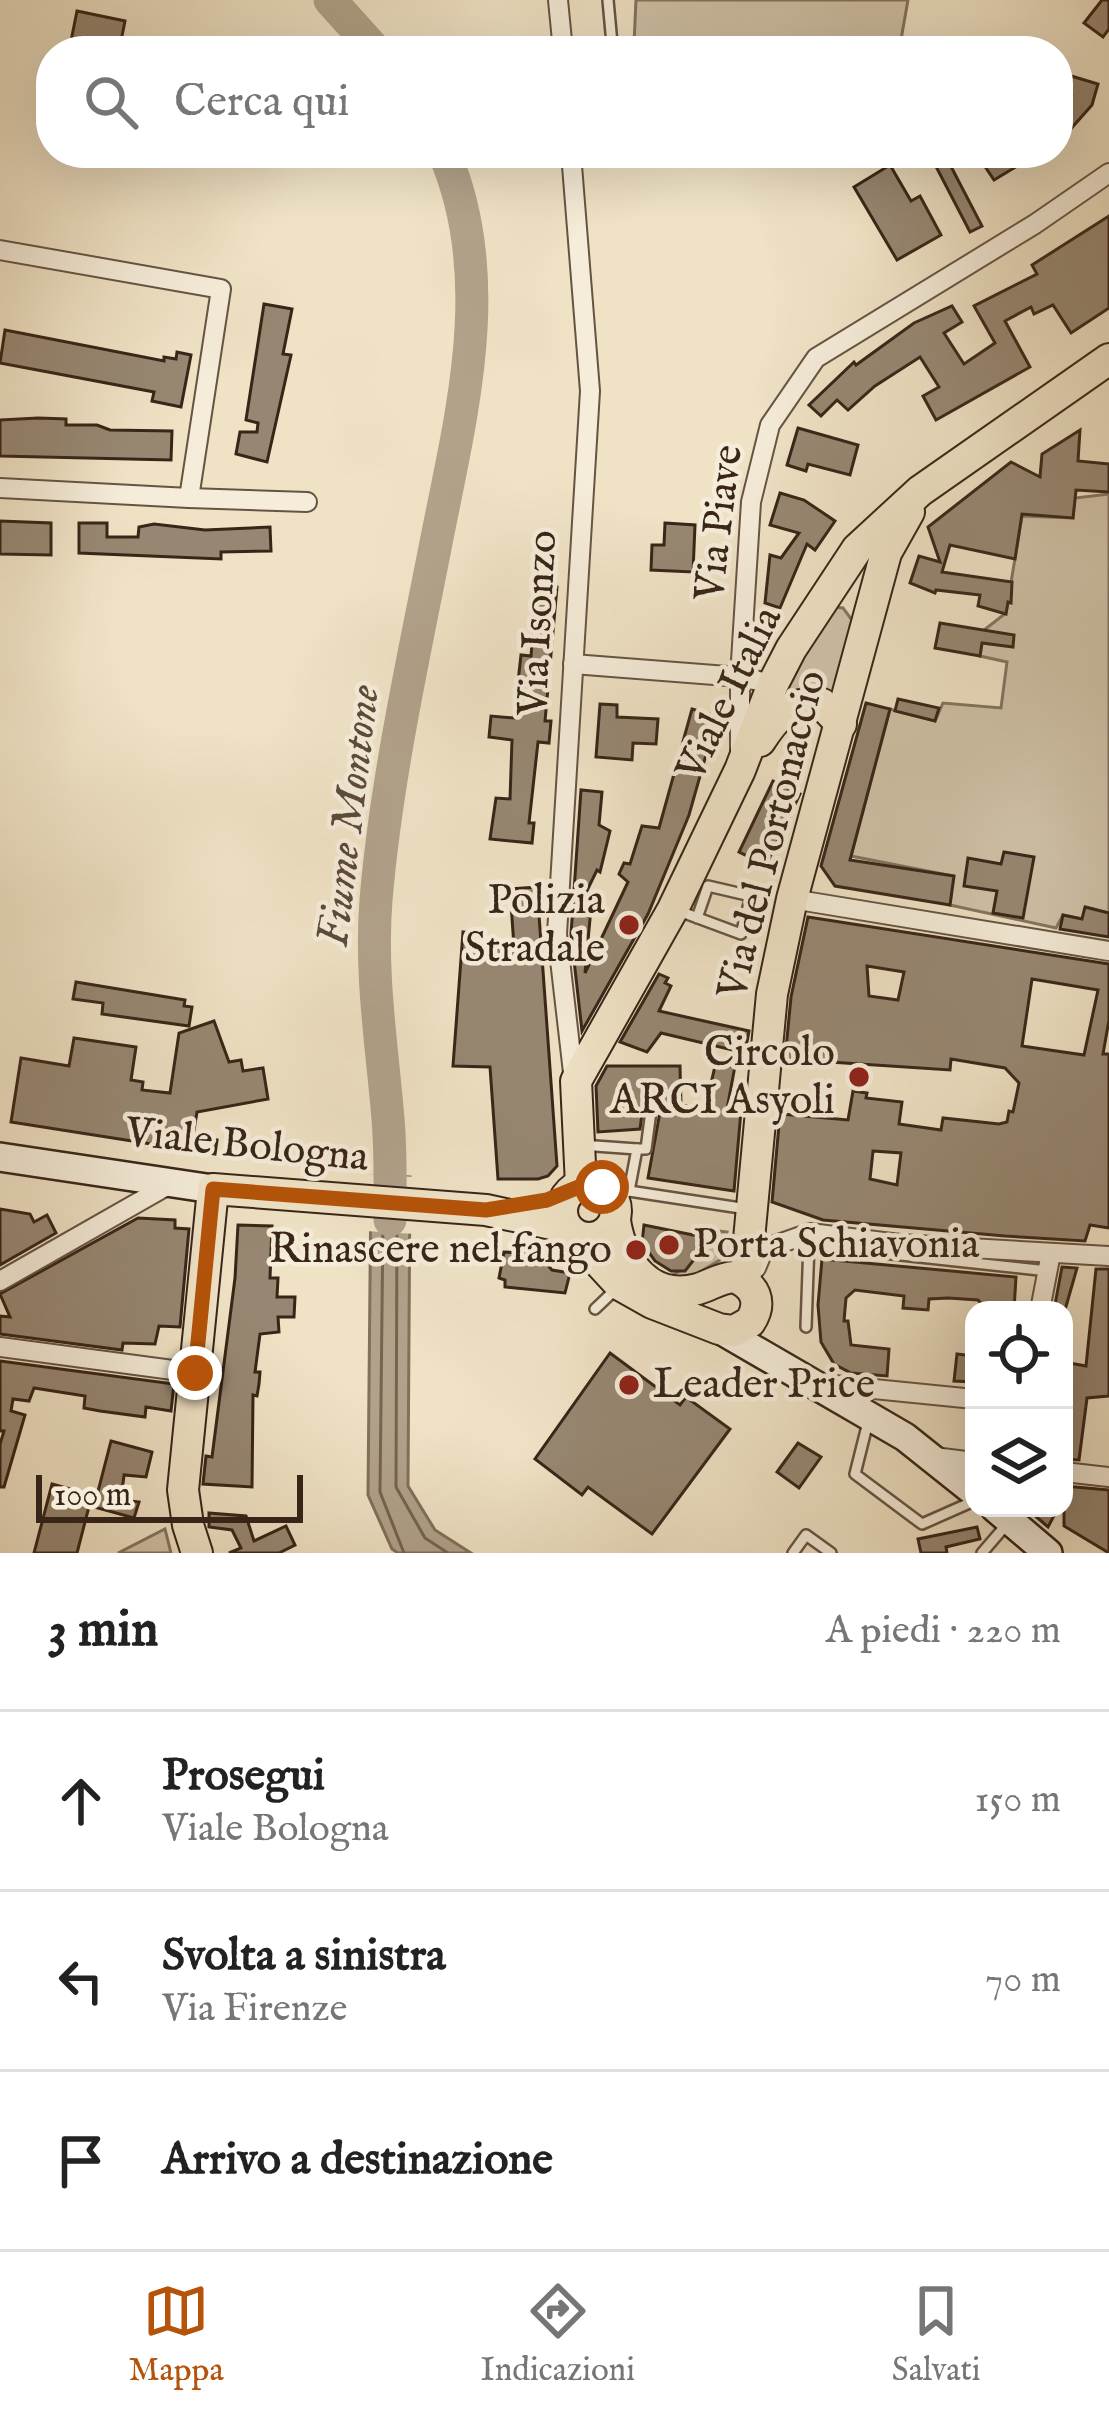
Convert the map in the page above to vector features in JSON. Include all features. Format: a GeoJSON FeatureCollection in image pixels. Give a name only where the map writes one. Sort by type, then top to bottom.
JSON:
{"type":"FeatureCollection","features":[{"type":"Feature","properties":{"kind":"main road","name":"Viale Italia"},"geometry":{"type":"LineString","coordinates":[[569,1229],[562,1208],[582,1172],[576,1082],[685,914],[773,684],[825,597],[857,549],[920,490],[1109,359]]}},
{"type":"Feature","properties":{"kind":"main road","name":"Via del Portonaccio"},"geometry":{"type":"LineString","coordinates":[[751,1297],[752,1209],[772,994],[792,899],[886,554],[920,490]]}},
{"type":"Feature","properties":{"kind":"main road"},"geometry":{"type":"LineString","coordinates":[[825,597],[848,592],[857,598],[869,620]]}},
{"type":"Feature","properties":{"kind":"main road"},"geometry":{"type":"LineString","coordinates":[[740,770],[778,714],[805,702],[822,704],[841,724]]}},
{"type":"Feature","properties":{"kind":"main road","name":"Viale Bologna"},"geometry":{"type":"LineString","coordinates":[[0,1157],[213,1189],[478,1210],[569,1229]]}},
{"type":"Feature","properties":{"kind":"main road"},"geometry":{"type":"LineString","coordinates":[[582,1172],[619,1204],[626,1259],[647,1282],[685,1292],[721,1278],[751,1297],[764,1344],[789,1369]]}},
{"type":"Feature","properties":{"kind":"main road","name":"Viale Bologna"},"geometry":{"type":"LineString","coordinates":[[478,1210],[530,1204],[582,1172]]}},
{"type":"Feature","properties":{"kind":"main road"},"geometry":{"type":"LineString","coordinates":[[197,1553],[183,1490],[213,1189]]}},
{"type":"Feature","properties":{"kind":"main road"},"geometry":{"type":"LineString","coordinates":[[569,1229],[583,1238],[596,1238],[619,1204]]}},
{"type":"Feature","properties":{"kind":"main road"},"geometry":{"type":"LineString","coordinates":[[569,1229],[620,1286],[652,1304],[719,1329],[816,1383],[930,1456],[965,1485]]}},
{"type":"Feature","properties":{"kind":"main road"},"geometry":{"type":"LineString","coordinates":[[719,1329],[734,1331],[751,1297]]}},
{"type":"Feature","properties":{"kind":"main road"},"geometry":{"type":"LineString","coordinates":[[1006,1517],[1048,1553]]}},
{"type":"Feature","properties":{"kind":"street"},"geometry":{"type":"LineString","coordinates":[[558,0],[561,36]]}},
{"type":"Feature","properties":{"kind":"street","name":"Via Isonzo"},"geometry":{"type":"LineString","coordinates":[[572,168],[590,391],[557,934],[575,1097]]}},
{"type":"Feature","properties":{"kind":"street","name":"Via Piave"},"geometry":{"type":"LineString","coordinates":[[740,770],[740,677],[756,483],[770,424],[816,358],[1036,224],[1109,172]]}},
{"type":"Feature","properties":{"kind":"street"},"geometry":{"type":"LineString","coordinates":[[0,250],[221,289],[189,498]]}},
{"type":"Feature","properties":{"kind":"street"},"geometry":{"type":"LineString","coordinates":[[0,488],[307,502]]}},
{"type":"Feature","properties":{"kind":"street"},"geometry":{"type":"LineString","coordinates":[[573,664],[740,677],[773,684]]}},
{"type":"Feature","properties":{"kind":"street"},"geometry":{"type":"LineString","coordinates":[[792,899],[1109,952]]}},
{"type":"Feature","properties":{"kind":"street"},"geometry":{"type":"LineString","coordinates":[[0,1281],[172,1184]]}},
{"type":"Feature","properties":{"kind":"street"},"geometry":{"type":"LineString","coordinates":[[751,1297],[754,1271],[764,1249],[810,1239],[1049,1262],[1109,1256]]}},
{"type":"Feature","properties":{"kind":"street"},"geometry":{"type":"LineString","coordinates":[[1042,1301],[1049,1262]]}},
{"type":"Feature","properties":{"kind":"street"},"geometry":{"type":"LineString","coordinates":[[0,1347],[195,1373]]}},
{"type":"Feature","properties":{"kind":"street"},"geometry":{"type":"LineString","coordinates":[[816,1383],[965,1398]]}},
{"type":"Feature","properties":{"kind":"street"},"geometry":{"type":"LineString","coordinates":[[930,1456],[965,1461]]}},
{"type":"Feature","properties":{"kind":"street"},"geometry":{"type":"LineString","coordinates":[[1073,1473],[1109,1478]]}},
{"type":"Feature","properties":{"kind":"lane"},"geometry":{"type":"LineString","coordinates":[[608,0],[611,36]]}},
{"type":"Feature","properties":{"kind":"lane"},"geometry":{"type":"LineString","coordinates":[[708,886],[752,896],[741,934],[685,914],[708,886]]}},
{"type":"Feature","properties":{"kind":"lane"},"geometry":{"type":"LineString","coordinates":[[582,1172],[646,1149],[651,1111]]}},
{"type":"Feature","properties":{"kind":"lane"},"geometry":{"type":"LineString","coordinates":[[637,1149],[619,1204],[752,1209]]}},
{"type":"Feature","properties":{"kind":"lane"},"geometry":{"type":"LineString","coordinates":[[806,1328],[810,1239]]}},
{"type":"Feature","properties":{"kind":"lane"},"geometry":{"type":"LineString","coordinates":[[596,1309],[620,1286]]}},
{"type":"Feature","properties":{"kind":"lane"},"geometry":{"type":"LineString","coordinates":[[869,1415],[855,1474],[922,1524],[965,1505]]}},
{"type":"Feature","properties":{"kind":"lane"},"geometry":{"type":"LineString","coordinates":[[982,1553],[1000,1517]]}},
{"type":"Feature","properties":{"kind":"lane"},"geometry":{"type":"LineString","coordinates":[[793,1553],[806,1535],[831,1553]]}},
{"type":"Feature","properties":{"kind":"shaded area"},"geometry":{"type":"Polygon","coordinates":[[[636,0],[908,0],[902,36],[634,36],[636,0]]]}},
{"type":"Feature","properties":{"kind":"shaded area"},"geometry":{"type":"Polygon","coordinates":[[[1109,494],[1109,913],[1086,907],[1082,919],[1063,915],[1056,928],[950,905],[953,876],[851,856],[890,709],[935,721],[943,703],[1001,708],[1007,662],[980,656],[984,630],[1006,613],[1022,516],[1073,518],[1075,498],[1109,494]]]}},
{"type":"Feature","properties":{"kind":"shaded area"},"geometry":{"type":"Polygon","coordinates":[[[834,607],[843,608],[852,620],[832,702],[776,708],[810,638],[834,607]]]}},
{"type":"Feature","properties":{"kind":"shaded area"},"geometry":{"type":"Polygon","coordinates":[[[694,1228],[727,1232],[720,1260],[688,1279],[665,1278],[693,1258],[698,1237],[693,1235],[694,1228]]]}},
{"type":"Feature","properties":{"kind":"shaded area"},"geometry":{"type":"Polygon","coordinates":[[[165,1529],[171,1553],[118,1553],[165,1529]]]}},
{"type":"Feature","properties":{"kind":"water"},"geometry":{"type":"Polygon","coordinates":[[[371,1176],[410,1177],[408,1486],[435,1530],[471,1553],[398,1553],[368,1495],[371,1176]]]}},
{"type":"Feature","properties":{"kind":"pier"},"geometry":{"type":"Polygon","coordinates":[[[366,1174],[416,1177],[415,1234],[365,1231],[366,1174]]]}},
{"type":"Feature","properties":{"kind":"building"},"geometry":{"type":"Polygon","coordinates":[[[1102,0],[1109,0],[1109,29],[1103,37],[1084,23],[1102,0]]]}},
{"type":"Feature","properties":{"kind":"building"},"geometry":{"type":"Polygon","coordinates":[[[77,11],[125,21],[122,36],[72,36],[77,11]]]}},
{"type":"Feature","properties":{"kind":"building"},"geometry":{"type":"Polygon","coordinates":[[[1073,76],[1098,84],[1092,105],[1073,126],[1073,76]]]}},
{"type":"Feature","properties":{"kind":"building"},"geometry":{"type":"Polygon","coordinates":[[[892,168],[911,201],[920,196],[941,235],[897,260],[854,187],[892,168]]]}},
{"type":"Feature","properties":{"kind":"building"},"geometry":{"type":"Polygon","coordinates":[[[937,168],[952,168],[982,226],[970,232],[937,168]]]}},
{"type":"Feature","properties":{"kind":"building"},"geometry":{"type":"Polygon","coordinates":[[[986,168],[1014,168],[994,180],[986,168]]]}},
{"type":"Feature","properties":{"kind":"building"},"geometry":{"type":"Polygon","coordinates":[[[1109,216],[1109,308],[1071,333],[1053,305],[1034,314],[1031,307],[1005,321],[1030,367],[936,420],[923,396],[939,387],[920,357],[848,410],[837,400],[821,416],[809,405],[854,362],[856,365],[914,323],[952,306],[962,322],[944,333],[964,364],[995,343],[974,306],[1037,274],[1032,265],[1109,216]]]}},
{"type":"Feature","properties":{"kind":"building"},"geometry":{"type":"Polygon","coordinates":[[[264,304],[292,309],[283,354],[291,355],[267,462],[236,454],[240,432],[257,432],[258,423],[246,420],[264,304]]]}},
{"type":"Feature","properties":{"kind":"building"},"geometry":{"type":"Polygon","coordinates":[[[5,330],[164,361],[164,357],[176,359],[177,352],[191,355],[181,407],[152,401],[154,392],[0,363],[5,330]]]}},
{"type":"Feature","properties":{"kind":"building"},"geometry":{"type":"Polygon","coordinates":[[[66,419],[66,425],[110,430],[172,431],[171,460],[0,456],[0,420],[66,419]]]}},
{"type":"Feature","properties":{"kind":"building"},"geometry":{"type":"Polygon","coordinates":[[[798,428],[858,445],[850,475],[808,464],[806,471],[787,465],[798,428]]]}},
{"type":"Feature","properties":{"kind":"building"},"geometry":{"type":"Polygon","coordinates":[[[1080,430],[1078,461],[1109,464],[1109,492],[1076,490],[1073,518],[1022,514],[1015,559],[950,545],[942,572],[1012,582],[1006,614],[978,606],[980,595],[935,593],[910,583],[919,556],[940,562],[928,527],[1011,462],[1040,477],[1042,454],[1080,430]]]}},
{"type":"Feature","properties":{"kind":"building"},"geometry":{"type":"Polygon","coordinates":[[[780,493],[804,500],[835,521],[815,550],[807,544],[780,608],[765,603],[770,555],[781,558],[799,533],[770,525],[780,493]]]}},
{"type":"Feature","properties":{"kind":"building"},"geometry":{"type":"Polygon","coordinates":[[[0,521],[51,523],[51,555],[0,554],[0,521]]]}},
{"type":"Feature","properties":{"kind":"building"},"geometry":{"type":"Polygon","coordinates":[[[79,523],[107,523],[107,537],[138,537],[139,527],[154,524],[205,530],[270,527],[271,551],[221,552],[221,559],[79,553],[79,523]]]}},
{"type":"Feature","properties":{"kind":"building"},"geometry":{"type":"Polygon","coordinates":[[[665,523],[695,525],[693,572],[651,570],[652,545],[664,545],[665,523]]]}},
{"type":"Feature","properties":{"kind":"building"},"geometry":{"type":"Polygon","coordinates":[[[537,585],[557,587],[545,721],[551,721],[549,743],[538,742],[529,823],[534,823],[532,843],[490,839],[496,798],[510,799],[512,740],[489,737],[491,716],[514,718],[521,655],[531,656],[537,585]]]}},
{"type":"Feature","properties":{"kind":"building"},"geometry":{"type":"Polygon","coordinates":[[[940,623],[1014,635],[1013,647],[982,643],[980,656],[935,648],[940,623]]]}},
{"type":"Feature","properties":{"kind":"building"},"geometry":{"type":"Polygon","coordinates":[[[898,699],[939,708],[935,721],[895,711],[898,699]]]}},
{"type":"Feature","properties":{"kind":"building"},"geometry":{"type":"Polygon","coordinates":[[[866,703],[890,709],[850,860],[954,876],[950,905],[835,886],[821,866],[866,703]]]}},
{"type":"Feature","properties":{"kind":"building"},"geometry":{"type":"Polygon","coordinates":[[[600,704],[617,705],[617,717],[658,719],[656,744],[633,743],[632,760],[596,757],[600,704]]]}},
{"type":"Feature","properties":{"kind":"building"},"geometry":{"type":"Polygon","coordinates":[[[692,709],[717,716],[689,815],[648,914],[582,1031],[571,934],[581,790],[602,792],[599,825],[610,831],[600,872],[597,870],[579,907],[591,908],[585,973],[628,882],[619,874],[624,863],[630,864],[642,826],[659,828],[692,709]]]}},
{"type":"Feature","properties":{"kind":"building"},"geometry":{"type":"Polygon","coordinates":[[[773,781],[800,794],[766,865],[739,852],[773,781]]]}},
{"type":"Feature","properties":{"kind":"building"},"geometry":{"type":"Polygon","coordinates":[[[1004,852],[1034,857],[1023,918],[993,913],[997,891],[964,886],[968,858],[1001,864],[1004,852]]]}},
{"type":"Feature","properties":{"kind":"building"},"geometry":{"type":"Polygon","coordinates":[[[537,887],[557,1166],[538,1179],[498,1179],[490,1067],[453,1066],[463,932],[479,934],[487,944],[514,947],[510,889],[537,887]]]}},
{"type":"Feature","properties":{"kind":"building"},"geometry":{"type":"Polygon","coordinates":[[[1085,907],[1109,913],[1109,937],[1060,929],[1063,915],[1082,919],[1085,907]]]}},
{"type":"Feature","properties":{"kind":"building"},"geometry":{"type":"Polygon","coordinates":[[[808,917],[1109,964],[1109,1020],[1103,1054],[1109,1054],[1109,1228],[1090,1225],[1085,1241],[1005,1236],[823,1220],[772,1202],[780,1114],[848,1120],[853,1091],[867,1093],[866,1098],[902,1102],[899,1124],[941,1130],[943,1118],[999,1124],[1007,1122],[1009,1111],[1013,1112],[1019,1083],[1005,1068],[951,1059],[950,1070],[785,1059],[791,997],[808,917]],[[867,966],[869,996],[898,1000],[904,972],[867,966]],[[1032,979],[1022,1046],[1084,1055],[1098,990],[1032,979]],[[873,1151],[870,1179],[897,1185],[901,1153],[873,1151]]]}},
{"type":"Feature","properties":{"kind":"building"},"geometry":{"type":"Polygon","coordinates":[[[659,974],[671,986],[659,1011],[749,1031],[745,1053],[661,1033],[647,1052],[620,1042],[659,974]]]}},
{"type":"Feature","properties":{"kind":"building"},"geometry":{"type":"Polygon","coordinates":[[[76,982],[185,1000],[184,1006],[192,1007],[189,1026],[102,1014],[103,1003],[73,999],[76,982]]]}},
{"type":"Feature","properties":{"kind":"building"},"geometry":{"type":"Polygon","coordinates":[[[214,1021],[229,1062],[241,1060],[243,1071],[263,1068],[268,1099],[197,1112],[193,1136],[217,1140],[215,1154],[11,1122],[21,1058],[69,1066],[74,1038],[136,1047],[131,1080],[143,1082],[142,1090],[170,1093],[179,1033],[214,1021]]]}},
{"type":"Feature","properties":{"kind":"building"},"geometry":{"type":"Polygon","coordinates":[[[607,1066],[680,1066],[681,1105],[705,1110],[715,1066],[735,1066],[727,1109],[741,1111],[734,1191],[648,1178],[660,1112],[655,1103],[643,1107],[640,1129],[598,1132],[596,1086],[607,1066]]]}},
{"type":"Feature","properties":{"kind":"building"},"geometry":{"type":"Polygon","coordinates":[[[0,1209],[30,1214],[34,1222],[47,1215],[56,1233],[0,1265],[0,1209]]]}},
{"type":"Feature","properties":{"kind":"building"},"geometry":{"type":"Polygon","coordinates":[[[138,1218],[175,1220],[175,1228],[189,1229],[180,1327],[159,1326],[155,1344],[123,1343],[122,1350],[0,1334],[0,1316],[10,1317],[0,1294],[138,1218]]]}},
{"type":"Feature","properties":{"kind":"building"},"geometry":{"type":"Polygon","coordinates":[[[238,1225],[272,1226],[270,1278],[278,1278],[277,1297],[295,1297],[294,1317],[278,1317],[279,1332],[260,1334],[255,1372],[260,1372],[259,1384],[257,1396],[253,1395],[252,1487],[203,1484],[206,1456],[212,1457],[238,1225]]]}},
{"type":"Feature","properties":{"kind":"building","name":"Porta Schiavonia"},"geometry":{"type":"Polygon","coordinates":[[[644,1225],[698,1236],[696,1257],[685,1271],[671,1271],[655,1261],[642,1243],[644,1225]]]}},
{"type":"Feature","properties":{"kind":"building"},"geometry":{"type":"Polygon","coordinates":[[[504,1252],[538,1254],[552,1270],[570,1273],[565,1293],[505,1287],[505,1280],[499,1278],[504,1252]]]}},
{"type":"Feature","properties":{"kind":"building"},"geometry":{"type":"Polygon","coordinates":[[[822,1259],[1016,1277],[1015,1301],[929,1299],[928,1310],[903,1308],[904,1296],[855,1290],[846,1298],[844,1321],[848,1321],[851,1345],[889,1349],[887,1376],[851,1373],[834,1364],[821,1342],[822,1259]]]}},
{"type":"Feature","properties":{"kind":"building"},"geometry":{"type":"Polygon","coordinates":[[[1062,1267],[1077,1268],[1068,1301],[1056,1301],[1062,1267]]]}},
{"type":"Feature","properties":{"kind":"building"},"geometry":{"type":"Polygon","coordinates":[[[1096,1269],[1109,1269],[1109,1396],[1087,1398],[1079,1460],[1073,1460],[1073,1364],[1086,1366],[1096,1269]]]}},
{"type":"Feature","properties":{"kind":"building"},"geometry":{"type":"Polygon","coordinates":[[[610,1353],[680,1405],[686,1397],[730,1429],[652,1534],[588,1487],[582,1495],[535,1459],[610,1353]]]}},
{"type":"Feature","properties":{"kind":"building"},"geometry":{"type":"Polygon","coordinates":[[[957,1354],[965,1355],[965,1382],[954,1381],[957,1354]]]}},
{"type":"Feature","properties":{"kind":"building"},"geometry":{"type":"Polygon","coordinates":[[[0,1361],[174,1384],[171,1411],[146,1407],[145,1417],[100,1411],[84,1408],[85,1396],[34,1388],[29,1401],[13,1399],[11,1411],[25,1415],[4,1487],[0,1487],[4,1431],[0,1431],[0,1361]]]}},
{"type":"Feature","properties":{"kind":"building"},"geometry":{"type":"Polygon","coordinates":[[[111,1441],[152,1452],[146,1477],[124,1475],[121,1500],[139,1502],[134,1518],[94,1507],[111,1441]]]}},
{"type":"Feature","properties":{"kind":"building"},"geometry":{"type":"Polygon","coordinates":[[[798,1443],[821,1457],[799,1488],[777,1472],[798,1443]]]}},
{"type":"Feature","properties":{"kind":"building"},"geometry":{"type":"Polygon","coordinates":[[[52,1484],[92,1495],[77,1553],[34,1553],[52,1484]]]}},
{"type":"Feature","properties":{"kind":"building"},"geometry":{"type":"Polygon","coordinates":[[[1073,1487],[1109,1490],[1109,1553],[1064,1526],[1064,1517],[1073,1517],[1073,1487]]]}},
{"type":"Feature","properties":{"kind":"building"},"geometry":{"type":"Polygon","coordinates":[[[209,1513],[246,1516],[254,1541],[286,1526],[295,1545],[279,1553],[229,1553],[241,1548],[232,1530],[209,1527],[209,1513]]]}},
{"type":"Feature","properties":{"kind":"building"},"geometry":{"type":"Polygon","coordinates":[[[977,1527],[980,1539],[946,1547],[947,1553],[921,1553],[918,1539],[977,1527]]]}},
{"type":"Feature","properties":{"kind":"waterway","name":"Fiume Montone"},"geometry":{"type":"LineString","coordinates":[[330,0],[362,36]]}},
{"type":"Feature","properties":{"kind":"waterway","name":"Fiume Montone"},"geometry":{"type":"LineString","coordinates":[[390,1220],[389,1132],[376,983],[376,900],[393,768],[470,350],[469,250],[449,168]]}},
{"type":"Feature","properties":{"kind":"place","name":"Polizia Stradale"},"geometry":{"type":"Point","coordinates":[629,925]}},
{"type":"Feature","properties":{"kind":"place","name":"Circolo ARCI Asyoli"},"geometry":{"type":"Point","coordinates":[859,1077]}},
{"type":"Feature","properties":{"kind":"place","name":"Porta Schiavonia"},"geometry":{"type":"Point","coordinates":[669,1245]}},
{"type":"Feature","properties":{"kind":"place","name":"Rinascere nel fango"},"geometry":{"type":"Point","coordinates":[636,1250]}},
{"type":"Feature","properties":{"kind":"place","name":"Leader Price"},"geometry":{"type":"Point","coordinates":[629,1385]}},
{"type":"Feature","properties":{"kind":"route"},"geometry":{"type":"LineString","coordinates":[[195,1373],[213,1189],[486,1210],[547,1200],[586,1184],[602,1187]]}}]}
